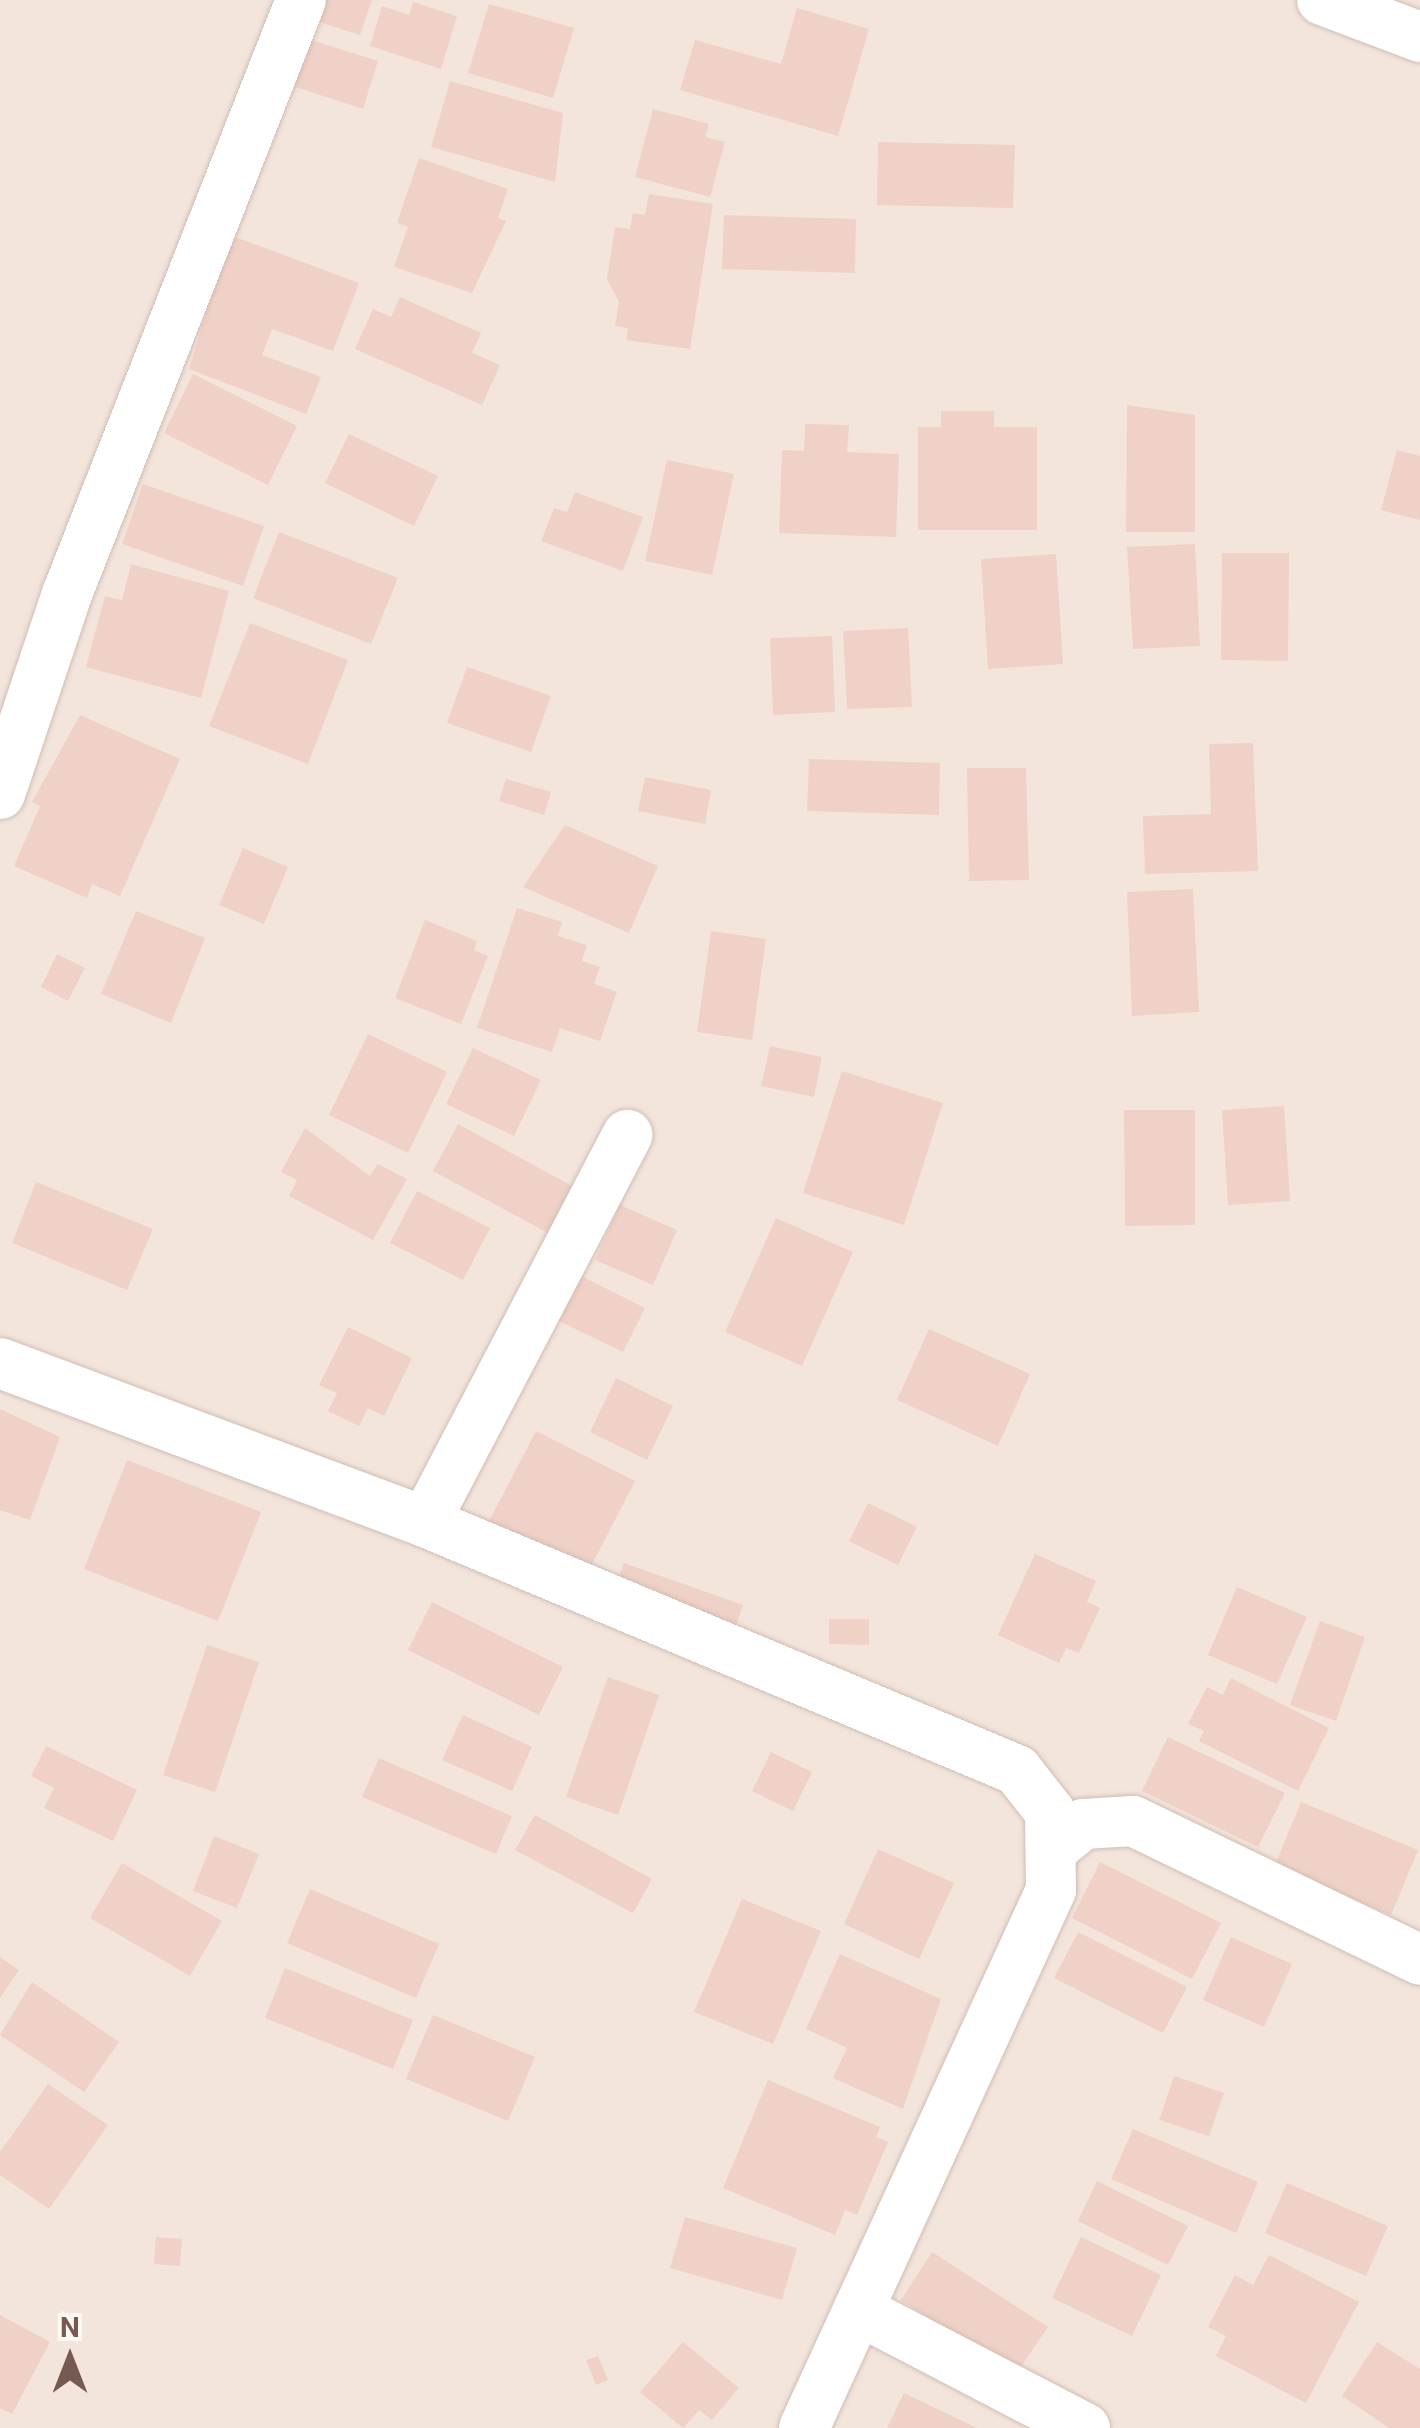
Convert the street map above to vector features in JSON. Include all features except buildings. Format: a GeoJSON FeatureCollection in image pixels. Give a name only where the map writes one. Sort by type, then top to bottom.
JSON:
{"type":"FeatureCollection","features":[{"type":"Feature","properties":{"kind":"street"},"geometry":{"type":"LineString","coordinates":[[0,794],[67,594],[301,0]]}},
{"type":"Feature","properties":{"kind":"street"},"geometry":{"type":"LineString","coordinates":[[1322,0],[1420,37]]}},
{"type":"Feature","properties":{"kind":"street"},"geometry":{"type":"LineString","coordinates":[[425,1522],[627,1135]]}},
{"type":"Feature","properties":{"kind":"street"},"geometry":{"type":"LineString","coordinates":[[0,1363],[425,1522],[1017,1770],[1050,1812],[1056,1846],[1051,1890],[804,2428]]}},
{"type":"Feature","properties":{"kind":"street"},"geometry":{"type":"LineString","coordinates":[[1056,1846],[1083,1824],[1133,1821],[1420,1960]]}},
{"type":"Feature","properties":{"kind":"street"},"geometry":{"type":"LineString","coordinates":[[858,2310],[1085,2428]]}},
{"type":"Feature","properties":{"kind":"shaded area"},"geometry":{"type":"Polygon","coordinates":[[[0,0],[1420,0],[1420,2428],[0,2428],[0,0]]]}}]}
